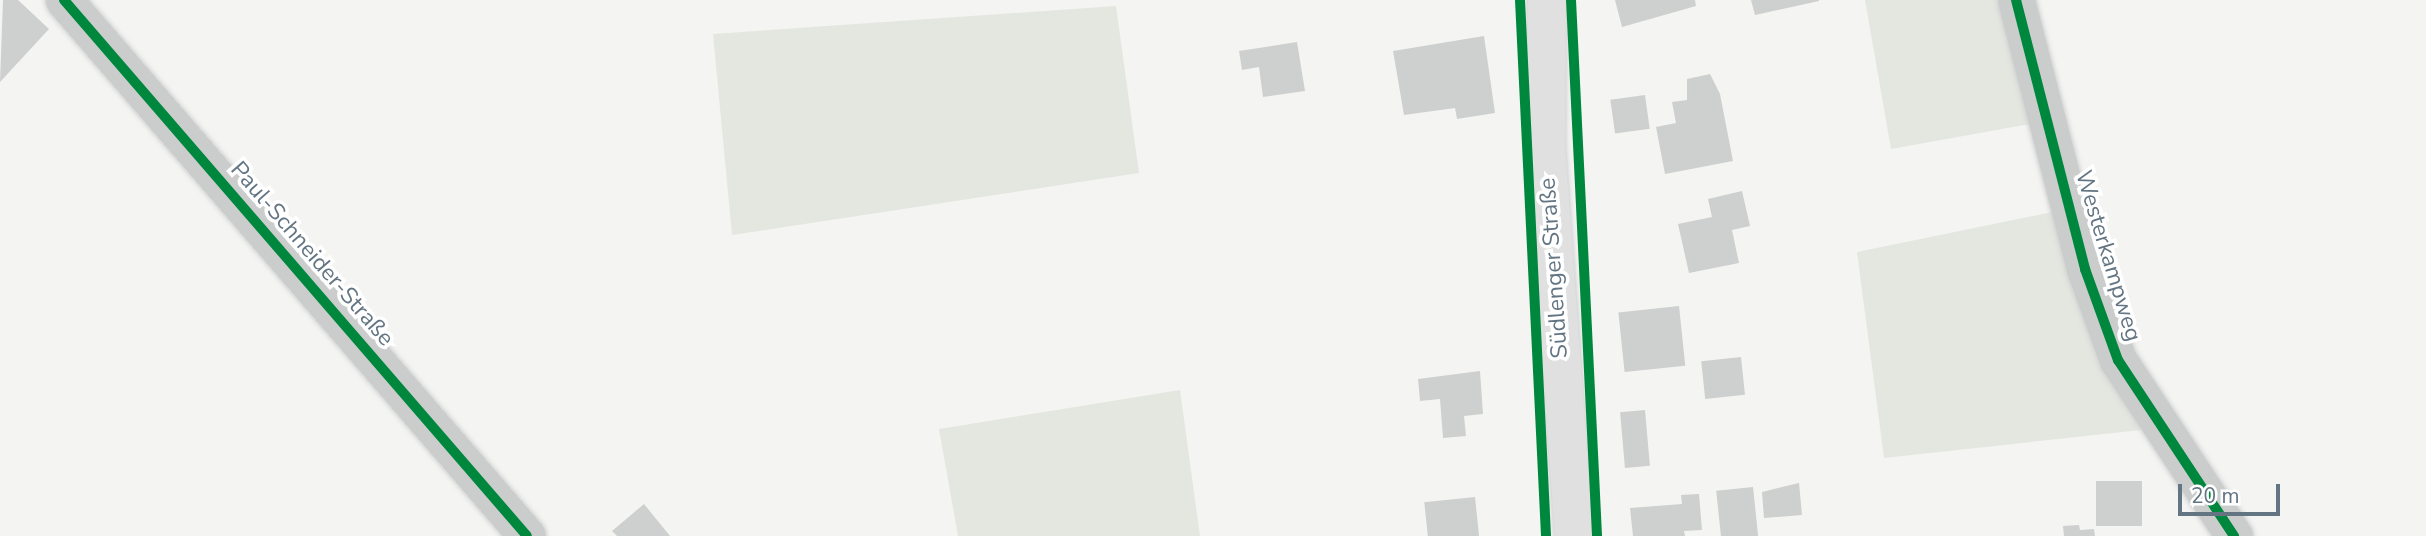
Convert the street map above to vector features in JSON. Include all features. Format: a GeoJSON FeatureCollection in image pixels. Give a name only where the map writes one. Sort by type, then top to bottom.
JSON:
{"type":"FeatureCollection","features":[{"type":"Feature","properties":{"kind":"main road","name":"Südlenger Straße"},"geometry":{"type":"LineString","coordinates":[[1547,0],[1546,146],[1574,536]]}},
{"type":"Feature","properties":{"kind":"street","name":"Paul-Schneider-Straße"},"geometry":{"type":"LineString","coordinates":[[64,0],[527,536]]}},
{"type":"Feature","properties":{"kind":"street","name":"Westerkampweg"},"geometry":{"type":"LineString","coordinates":[[2016,0],[2085,269],[2118,359],[2234,536]]}},
{"type":"Feature","properties":{"kind":"shaded area"},"geometry":{"type":"Polygon","coordinates":[[[1865,0],[2003,0],[2035,123],[1891,149],[1865,0]]]}},
{"type":"Feature","properties":{"kind":"shaded area"},"geometry":{"type":"Polygon","coordinates":[[[1116,6],[1139,173],[732,235],[713,34],[1116,6]]]}},
{"type":"Feature","properties":{"kind":"shaded area"},"geometry":{"type":"Polygon","coordinates":[[[2057,211],[2150,429],[1884,458],[1857,252],[2057,211]]]}},
{"type":"Feature","properties":{"kind":"shaded area"},"geometry":{"type":"Polygon","coordinates":[[[1180,390],[1200,536],[958,536],[939,429],[1180,390]]]}},
{"type":"Feature","properties":{"kind":"building"},"geometry":{"type":"Polygon","coordinates":[[[3,0],[18,0],[49,29],[0,82],[3,0]]]}},
{"type":"Feature","properties":{"kind":"building"},"geometry":{"type":"Polygon","coordinates":[[[1615,0],[1695,0],[1696,6],[1622,27],[1615,0]]]}},
{"type":"Feature","properties":{"kind":"building"},"geometry":{"type":"Polygon","coordinates":[[[1751,0],[1819,0],[1819,1],[1755,15],[1751,0]]]}},
{"type":"Feature","properties":{"kind":"building"},"geometry":{"type":"Polygon","coordinates":[[[1484,36],[1495,113],[1457,119],[1455,108],[1404,115],[1393,51],[1484,36]]]}},
{"type":"Feature","properties":{"kind":"building"},"geometry":{"type":"Polygon","coordinates":[[[1297,42],[1305,91],[1263,97],[1259,67],[1242,70],[1239,51],[1297,42]]]}},
{"type":"Feature","properties":{"kind":"building"},"geometry":{"type":"Polygon","coordinates":[[[1710,74],[1720,94],[1733,161],[1665,174],[1656,127],[1676,123],[1672,102],[1687,100],[1687,79],[1710,74]]]}},
{"type":"Feature","properties":{"kind":"building"},"geometry":{"type":"Polygon","coordinates":[[[1645,95],[1650,129],[1615,134],[1610,100],[1645,95]]]}},
{"type":"Feature","properties":{"kind":"building"},"geometry":{"type":"Polygon","coordinates":[[[1742,191],[1750,226],[1732,230],[1739,263],[1689,273],[1678,224],[1712,217],[1708,199],[1742,191]]]}},
{"type":"Feature","properties":{"kind":"building"},"geometry":{"type":"Polygon","coordinates":[[[1679,306],[1685,366],[1625,372],[1618,312],[1679,306]]]}},
{"type":"Feature","properties":{"kind":"building"},"geometry":{"type":"Polygon","coordinates":[[[1741,357],[1745,395],[1705,399],[1701,361],[1741,357]]]}},
{"type":"Feature","properties":{"kind":"building"},"geometry":{"type":"Polygon","coordinates":[[[1480,371],[1483,414],[1464,416],[1466,436],[1443,438],[1440,399],[1420,401],[1418,379],[1480,371]]]}},
{"type":"Feature","properties":{"kind":"building"},"geometry":{"type":"Polygon","coordinates":[[[1645,410],[1650,466],[1625,468],[1620,412],[1645,410]]]}},
{"type":"Feature","properties":{"kind":"building"},"geometry":{"type":"Polygon","coordinates":[[[2096,481],[2142,481],[2142,526],[2096,526],[2096,481]]]}},
{"type":"Feature","properties":{"kind":"building"},"geometry":{"type":"Polygon","coordinates":[[[1799,483],[1802,515],[1764,518],[1762,492],[1799,483]]]}},
{"type":"Feature","properties":{"kind":"building"},"geometry":{"type":"Polygon","coordinates":[[[1753,487],[1758,536],[1721,536],[1716,491],[1753,487]]]}},
{"type":"Feature","properties":{"kind":"building"},"geometry":{"type":"Polygon","coordinates":[[[1699,494],[1702,530],[1684,531],[1685,536],[1633,536],[1630,508],[1682,504],[1681,495],[1699,494]]]}},
{"type":"Feature","properties":{"kind":"building"},"geometry":{"type":"Polygon","coordinates":[[[1475,497],[1479,536],[1428,536],[1424,502],[1475,497]]]}},
{"type":"Feature","properties":{"kind":"building"},"geometry":{"type":"Polygon","coordinates":[[[644,504],[670,536],[617,536],[612,531],[644,504]]]}},
{"type":"Feature","properties":{"kind":"building"},"geometry":{"type":"Polygon","coordinates":[[[2079,525],[2080,530],[2094,529],[2095,536],[2064,536],[2063,526],[2079,525]]]}},
{"type":"Feature","properties":{"kind":"cycle path"},"geometry":{"type":"LineString","coordinates":[[64,0],[527,536]]}},
{"type":"Feature","properties":{"kind":"cycle path"},"geometry":{"type":"LineString","coordinates":[[1520,0],[1546,536]]}},
{"type":"Feature","properties":{"kind":"cycle path"},"geometry":{"type":"LineString","coordinates":[[1571,0],[1597,536]]}},
{"type":"Feature","properties":{"kind":"cycle path"},"geometry":{"type":"LineString","coordinates":[[2016,0],[2085,269],[2118,360],[2234,536]]}}]}
